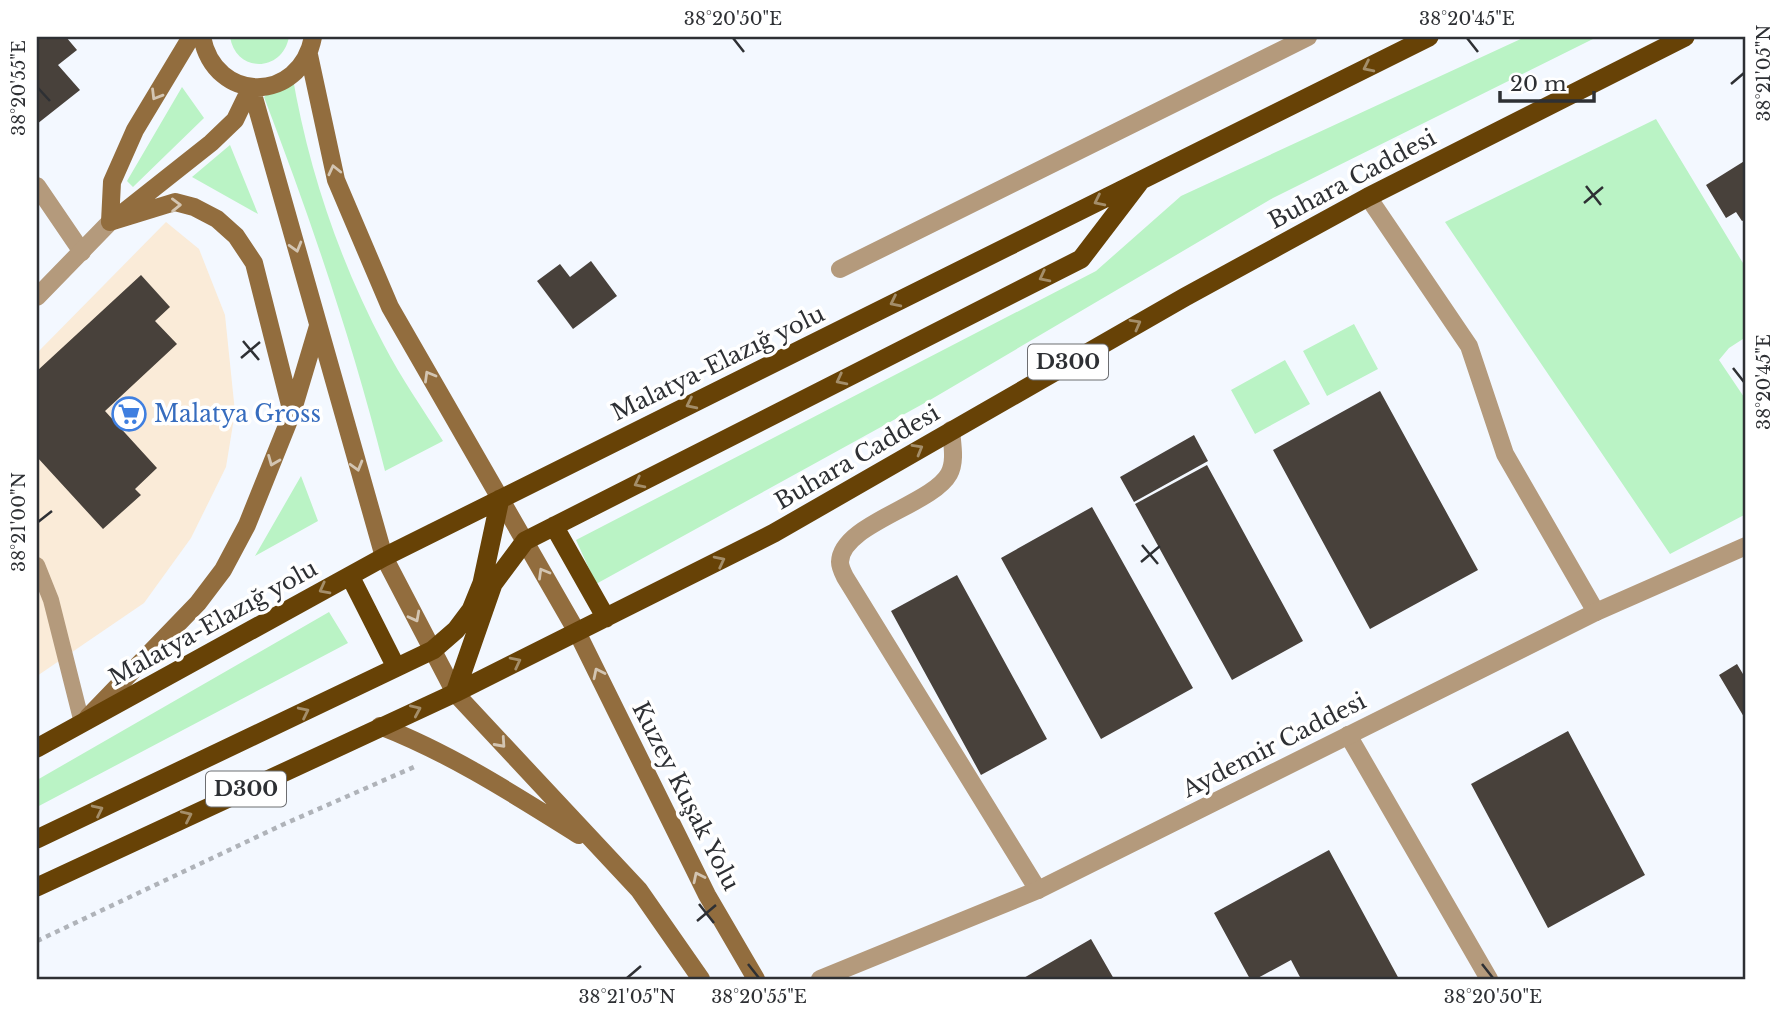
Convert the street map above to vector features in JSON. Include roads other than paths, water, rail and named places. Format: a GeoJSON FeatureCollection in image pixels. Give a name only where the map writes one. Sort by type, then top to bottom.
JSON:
{"type":"FeatureCollection","features":[{"type":"Feature","properties":{"kind":"highway","name":"Malatya-Elazığ yolu"},"geometry":{"type":"LineString","coordinates":[[37,748],[384,557],[1429,37]]}},
{"type":"Feature","properties":{"kind":"highway","name":"Buhara Caddesi"},"geometry":{"type":"LineString","coordinates":[[37,887],[455,693],[774,533],[1185,297],[1368,197],[1685,37]]}},
{"type":"Feature","properties":{"kind":"highway"},"geometry":{"type":"LineString","coordinates":[[455,693],[493,584],[525,541],[1081,258],[1143,179]]}},
{"type":"Feature","properties":{"kind":"highway"},"geometry":{"type":"LineString","coordinates":[[37,839],[433,650],[456,630],[471,610],[482,583],[500,499]]}},
{"type":"Feature","properties":{"kind":"highway"},"geometry":{"type":"LineString","coordinates":[[554,526],[606,618]]}},
{"type":"Feature","properties":{"kind":"highway"},"geometry":{"type":"LineString","coordinates":[[349,576],[396,667]]}},
{"type":"Feature","properties":{"kind":"main road"},"geometry":{"type":"LineString","coordinates":[[110,222],[113,183],[135,130],[191,37]]}},
{"type":"Feature","properties":{"kind":"main road"},"geometry":{"type":"LineString","coordinates":[[202,37],[208,57],[219,72],[234,82],[251,87],[268,87],[285,81],[299,70],[309,55],[313,37]]}},
{"type":"Feature","properties":{"kind":"main road","name":"Kuzey Kuşak Yolu"},"geometry":{"type":"LineString","coordinates":[[309,55],[336,180],[390,307],[577,632],[707,895],[756,979]]}},
{"type":"Feature","properties":{"kind":"main road"},"geometry":{"type":"LineString","coordinates":[[110,222],[211,143],[235,120],[251,87]]}},
{"type":"Feature","properties":{"kind":"main road"},"geometry":{"type":"LineString","coordinates":[[251,87],[384,557],[455,693],[639,890],[701,979]]}},
{"type":"Feature","properties":{"kind":"main road"},"geometry":{"type":"LineString","coordinates":[[110,222],[175,202],[194,207],[217,219],[236,236],[254,262],[292,413]]}},
{"type":"Feature","properties":{"kind":"main road"},"geometry":{"type":"LineString","coordinates":[[82,723],[198,603],[223,570],[247,525],[292,413],[318,326]]}},
{"type":"Feature","properties":{"kind":"main road"},"geometry":{"type":"LineString","coordinates":[[380,726],[442,754],[599,847]]}},
{"type":"Feature","properties":{"kind":"street"},"geometry":{"type":"LineString","coordinates":[[840,269],[1308,37]]}},
{"type":"Feature","properties":{"kind":"street"},"geometry":{"type":"LineString","coordinates":[[37,186],[82,252]]}},
{"type":"Feature","properties":{"kind":"street"},"geometry":{"type":"LineString","coordinates":[[1368,197],[1469,346],[1505,454],[1596,612]]}},
{"type":"Feature","properties":{"kind":"street"},"geometry":{"type":"LineString","coordinates":[[37,297],[110,222]]}},
{"type":"Feature","properties":{"kind":"street"},"geometry":{"type":"LineString","coordinates":[[951,430],[953,463],[948,475],[933,489],[850,541],[842,553],[840,564],[845,578],[1038,890]]}},
{"type":"Feature","properties":{"kind":"street","name":"Aydemir Caddesi"},"geometry":{"type":"LineString","coordinates":[[820,979],[1038,890],[1596,612],[1746,546]]}},
{"type":"Feature","properties":{"kind":"street"},"geometry":{"type":"LineString","coordinates":[[1348,735],[1489,979]]}},
{"type":"Feature","properties":{"kind":"lane"},"geometry":{"type":"LineString","coordinates":[[37,565],[41,589],[51,600],[82,723]]}},
{"type":"Feature","properties":{"kind":"place","name":"Malatya Gross"},"geometry":{"type":"Point","coordinates":[129,414]}}]}
